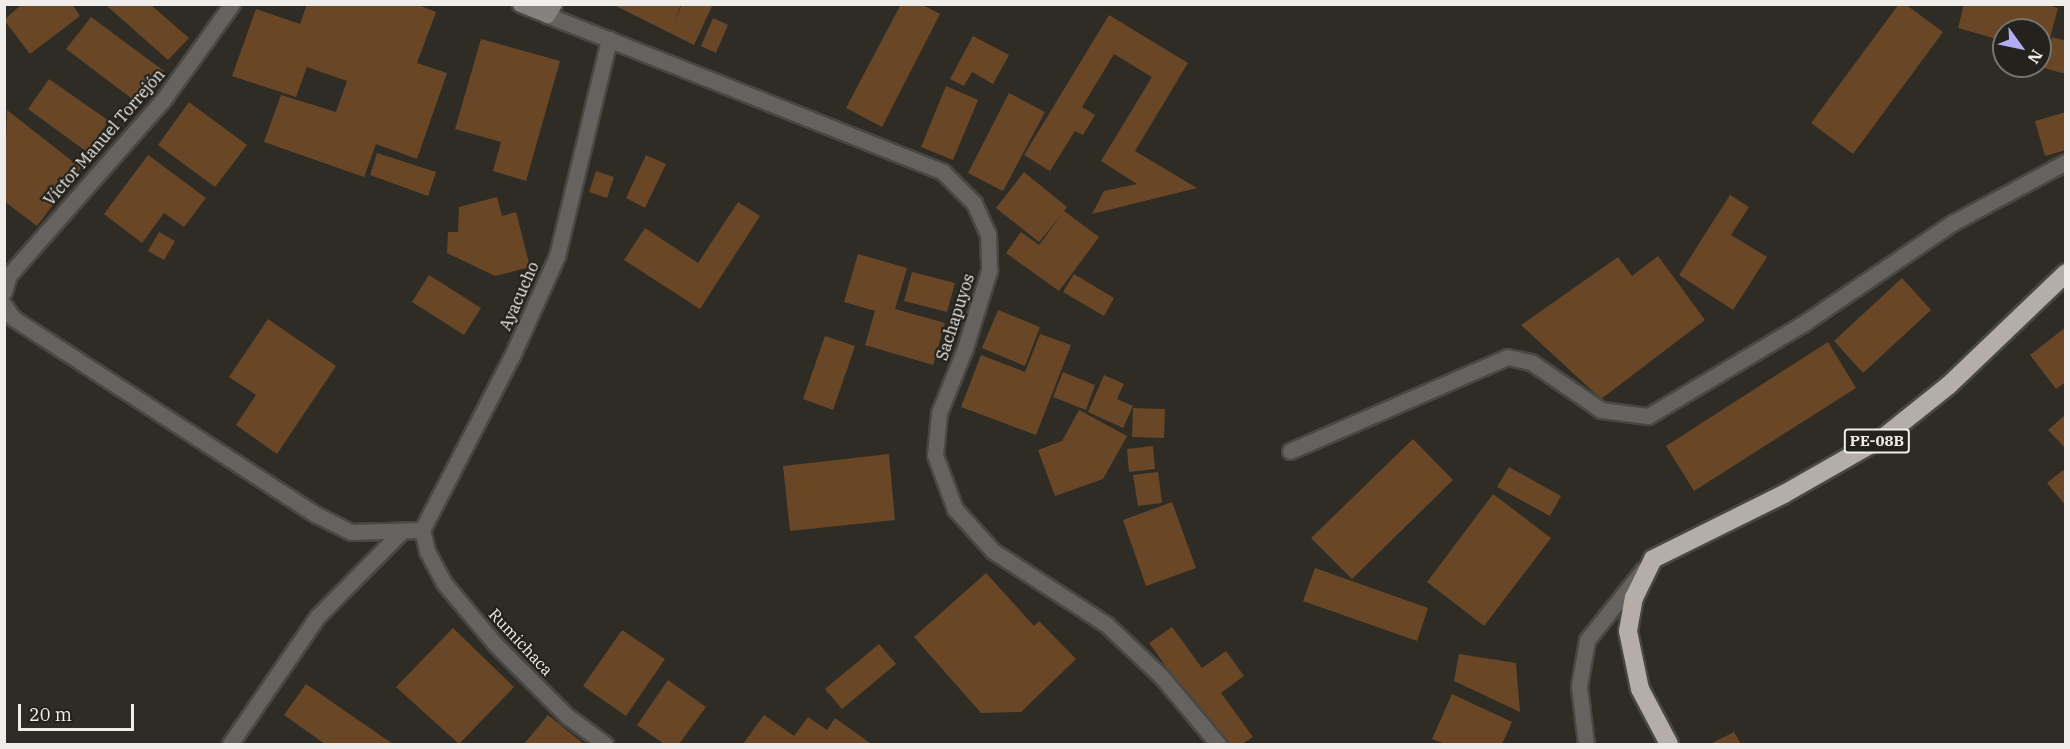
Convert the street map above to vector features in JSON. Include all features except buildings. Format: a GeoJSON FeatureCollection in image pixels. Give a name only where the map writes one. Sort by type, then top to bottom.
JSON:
{"type":"FeatureCollection","features":[{"type":"Feature","properties":{"kind":"highway","name":"PE-08B"},"geometry":{"type":"LineString","coordinates":[[1653,559],[1784,494],[1884,437],[1949,385],[2066,273]]}},
{"type":"Feature","properties":{"kind":"highway"},"geometry":{"type":"LineString","coordinates":[[1653,559],[1634,598],[1628,631],[1640,689],[1669,744]]}},
{"type":"Feature","properties":{"kind":"main road","name":"Sachapuyos"},"geometry":{"type":"LineString","coordinates":[[520,4],[550,10]]}},
{"type":"Feature","properties":{"kind":"street","name":"Víctor Manuel Torrejón"},"geometry":{"type":"LineString","coordinates":[[4,292],[9,275],[164,100],[232,4]]}},
{"type":"Feature","properties":{"kind":"street","name":"Sachapuyos"},"geometry":{"type":"LineString","coordinates":[[550,10],[609,39],[943,172],[974,203],[988,234],[989,271],[965,348],[939,413],[935,455],[955,509],[993,551],[1106,624],[1161,676],[1218,744]]}},
{"type":"Feature","properties":{"kind":"street","name":"Ayacucho"},"geometry":{"type":"LineString","coordinates":[[422,530],[512,356],[557,256],[609,39]]}},
{"type":"Feature","properties":{"kind":"street"},"geometry":{"type":"LineString","coordinates":[[1290,452],[1507,357],[1531,362],[1601,410],[1648,416],[1804,323],[1954,222],[2066,162]]}},
{"type":"Feature","properties":{"kind":"street"},"geometry":{"type":"LineString","coordinates":[[9,311],[315,514],[351,532],[400,534],[422,530]]}},
{"type":"Feature","properties":{"kind":"street","name":"Rumichaca"},"geometry":{"type":"LineString","coordinates":[[422,530],[427,550],[444,583],[496,645],[567,716],[605,744]]}},
{"type":"Feature","properties":{"kind":"street"},"geometry":{"type":"LineString","coordinates":[[230,744],[316,616],[400,534]]}},
{"type":"Feature","properties":{"kind":"street"},"geometry":{"type":"LineString","coordinates":[[1587,744],[1579,686],[1587,640],[1653,559]]}}]}
